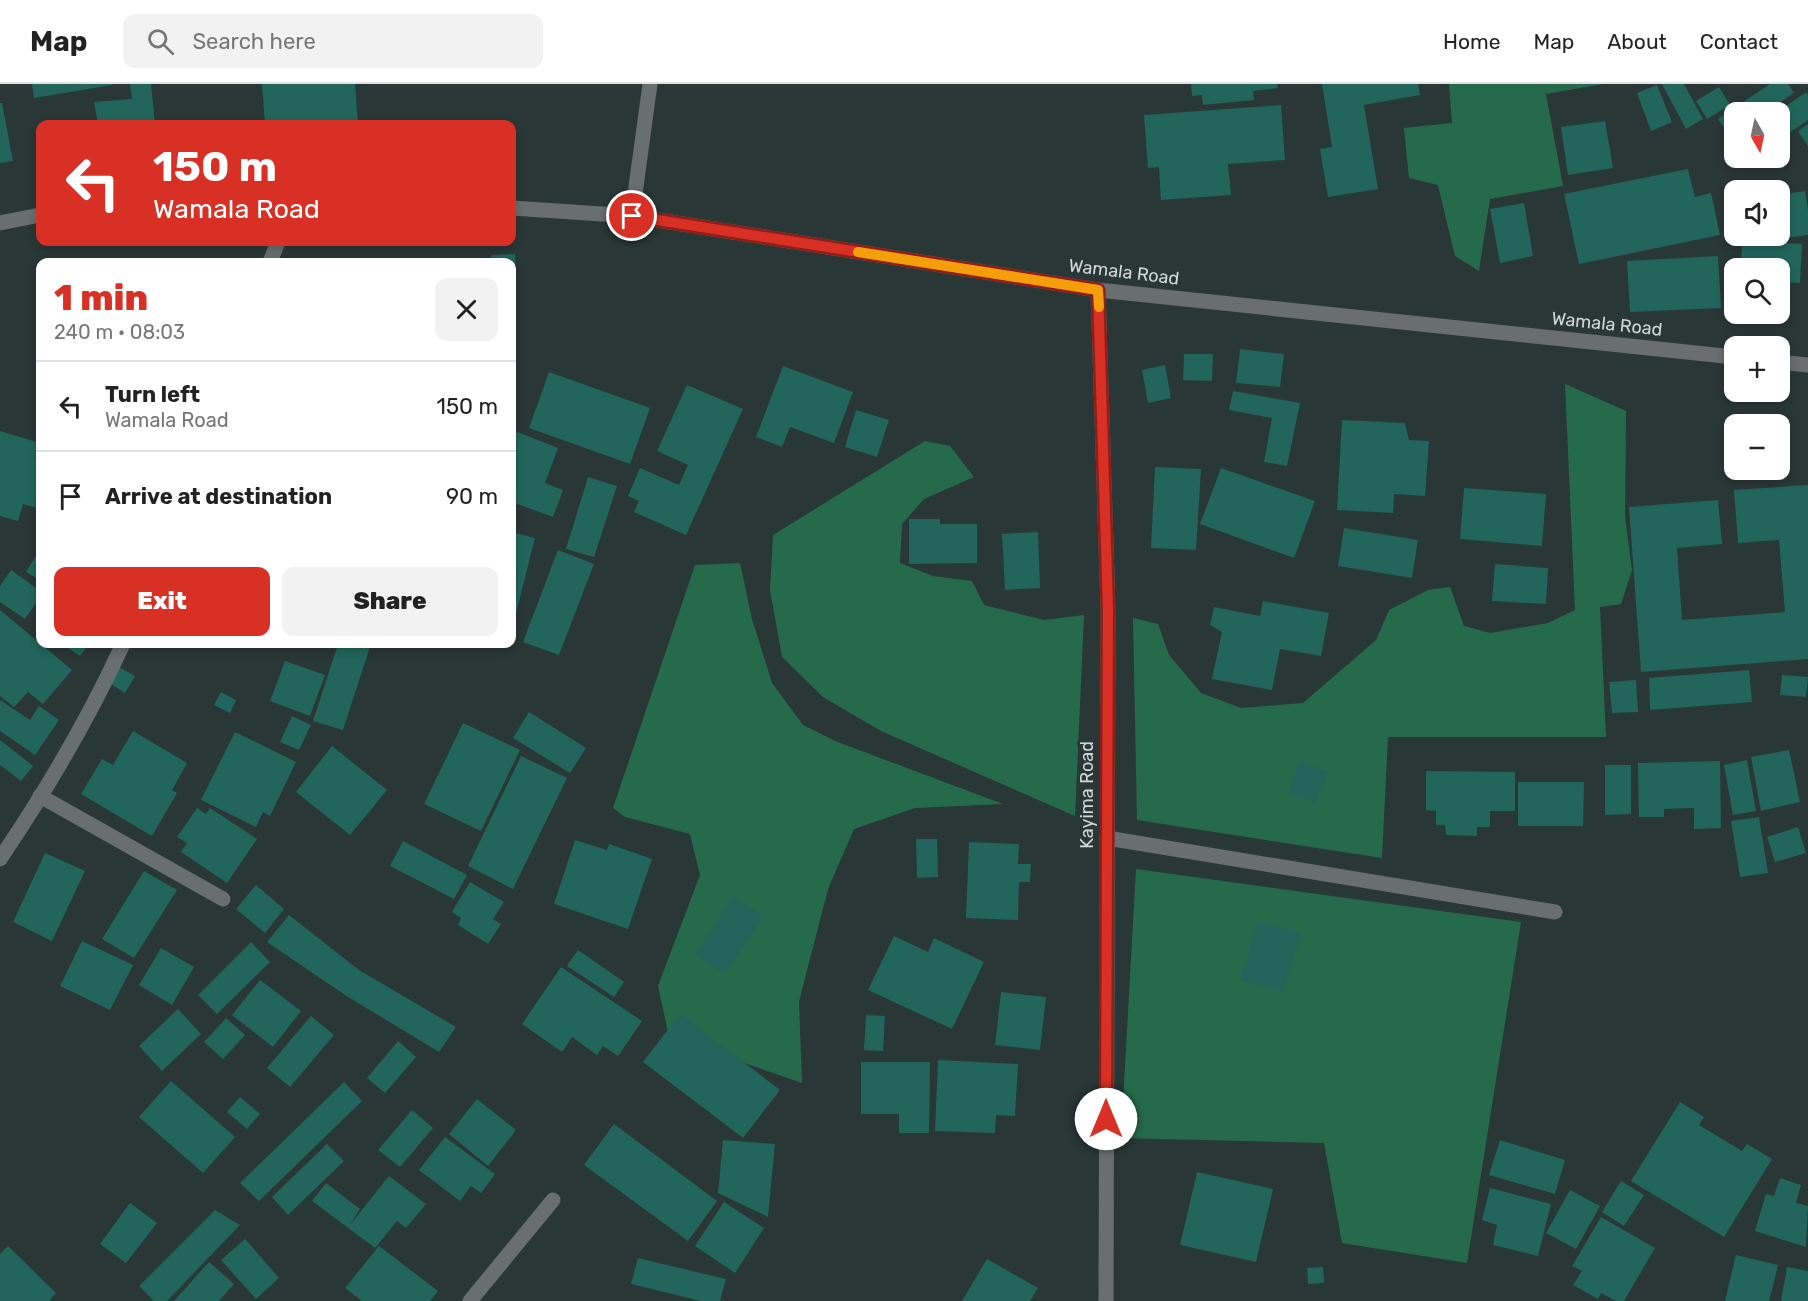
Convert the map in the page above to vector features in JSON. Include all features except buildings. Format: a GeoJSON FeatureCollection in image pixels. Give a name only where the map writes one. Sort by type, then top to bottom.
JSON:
{"type":"FeatureCollection","features":[{"type":"Feature","properties":{"kind":"street"},"geometry":{"type":"LineString","coordinates":[[632,216],[650,84]]}},
{"type":"Feature","properties":{"kind":"street","name":"Wamala Road"},"geometry":{"type":"LineString","coordinates":[[516,208],[632,216],[1098,290],[1724,356]]}},
{"type":"Feature","properties":{"kind":"street"},"geometry":{"type":"LineString","coordinates":[[0,223],[36,216]]}},
{"type":"Feature","properties":{"kind":"street","name":"Kayima Road"},"geometry":{"type":"LineString","coordinates":[[1098,290],[1108,609],[1106,1301]]}},
{"type":"Feature","properties":{"kind":"street"},"geometry":{"type":"LineString","coordinates":[[1790,363],[1808,364]]}},
{"type":"Feature","properties":{"kind":"street"},"geometry":{"type":"LineString","coordinates":[[0,859],[26,821],[87,716],[121,648]]}},
{"type":"Feature","properties":{"kind":"street"},"geometry":{"type":"LineString","coordinates":[[40,796],[223,899]]}},
{"type":"Feature","properties":{"kind":"street"},"geometry":{"type":"LineString","coordinates":[[1107,838],[1555,912]]}},
{"type":"Feature","properties":{"kind":"street"},"geometry":{"type":"LineString","coordinates":[[470,1301],[553,1200]]}},
{"type":"Feature","properties":{"kind":"green space"},"geometry":{"type":"Polygon","coordinates":[[[1449,84],[1603,84],[1546,94],[1563,186],[1490,199],[1479,271],[1455,256],[1438,185],[1409,178],[1404,128],[1452,123],[1449,84]]]}},
{"type":"Feature","properties":{"kind":"green space"},"geometry":{"type":"Polygon","coordinates":[[[1565,384],[1626,411],[1625,517],[1632,570],[1621,604],[1600,607],[1606,737],[1388,737],[1382,858],[1137,820],[1133,618],[1158,624],[1169,655],[1201,693],[1241,708],[1303,703],[1376,640],[1389,610],[1428,590],[1450,587],[1464,626],[1490,633],[1548,623],[1575,610],[1565,384]]]}},
{"type":"Feature","properties":{"kind":"green space"},"geometry":{"type":"Polygon","coordinates":[[[925,441],[950,446],[974,477],[924,499],[902,524],[900,563],[933,576],[972,581],[984,605],[1044,620],[1084,615],[1075,816],[881,731],[823,697],[782,657],[770,590],[773,535],[925,441]]]}},
{"type":"Feature","properties":{"kind":"green space"},"geometry":{"type":"Polygon","coordinates":[[[740,563],[752,619],[772,683],[803,725],[835,741],[1003,804],[915,808],[854,829],[828,889],[799,1002],[802,1083],[669,1037],[658,986],[700,875],[690,834],[625,817],[613,808],[695,565],[740,563]]]}},
{"type":"Feature","properties":{"kind":"green space"},"geometry":{"type":"Polygon","coordinates":[[[1136,869],[1521,922],[1467,1263],[1342,1243],[1324,1143],[1121,1138],[1136,869]]]}},
{"type":"Feature","properties":{"kind":"slow traffic"},"geometry":{"type":"LineString","coordinates":[[858,252],[1098,290],[1099,307]]}},
{"type":"Feature","properties":{"kind":"route"},"geometry":{"type":"LineString","coordinates":[[632,216],[1098,290],[1108,609],[1106,1119]]}}]}
